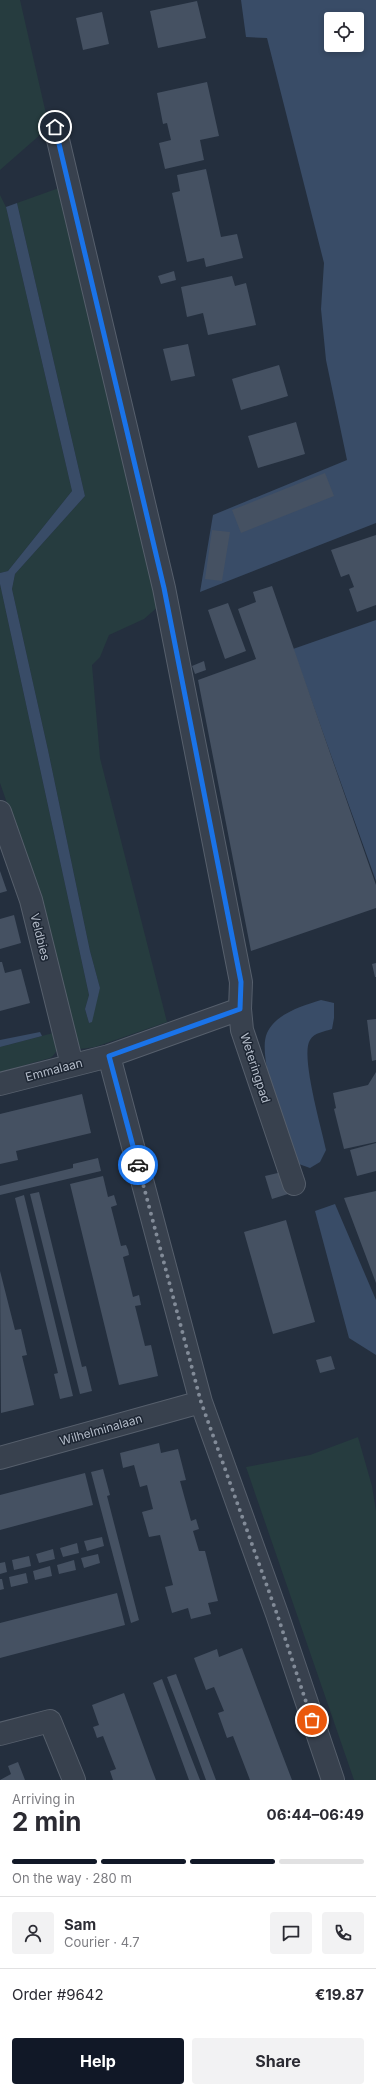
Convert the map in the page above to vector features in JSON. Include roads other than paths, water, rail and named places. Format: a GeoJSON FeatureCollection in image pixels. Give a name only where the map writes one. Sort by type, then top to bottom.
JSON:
{"type":"FeatureCollection","features":[{"type":"Feature","properties":{"kind":"street","name":"Weteringpad"},"geometry":{"type":"LineString","coordinates":[[55,127],[164,588],[241,982],[240,1009],[242,1030],[294,1184]]}},
{"type":"Feature","properties":{"kind":"street","name":"Veldbies"},"geometry":{"type":"LineString","coordinates":[[0,812],[31,900],[72,1065]]}},
{"type":"Feature","properties":{"kind":"street","name":"Emmalaan"},"geometry":{"type":"LineString","coordinates":[[0,1084],[109,1056],[240,1009]]}},
{"type":"Feature","properties":{"kind":"street"},"geometry":{"type":"LineString","coordinates":[[109,1056],[201,1402],[277,1614],[332,1780]]}},
{"type":"Feature","properties":{"kind":"street","name":"Wilhelminalaan"},"geometry":{"type":"LineString","coordinates":[[0,1458],[201,1402]]}},
{"type":"Feature","properties":{"kind":"street"},"geometry":{"type":"LineString","coordinates":[[0,1734],[50,1721],[74,1780]]}},
{"type":"Feature","properties":{"kind":"water"},"geometry":{"type":"Polygon","coordinates":[[[241,0],[376,0],[376,523],[200,592],[213,515],[347,460],[326,360],[321,309],[324,263],[267,38],[246,37],[241,0]]]}},
{"type":"Feature","properties":{"kind":"water"},"geometry":{"type":"Polygon","coordinates":[[[17,203],[85,496],[15,574],[12,589],[48,750],[90,951],[100,988],[92,1022],[89,1023],[85,1009],[89,995],[0,584],[0,573],[8,571],[72,491],[6,207],[17,203]]]}},
{"type":"Feature","properties":{"kind":"water"},"geometry":{"type":"Polygon","coordinates":[[[376,620],[376,881],[293,649],[376,620]]]}},
{"type":"Feature","properties":{"kind":"water"},"geometry":{"type":"Polygon","coordinates":[[[321,1000],[334,1003],[332,1029],[312,1037],[308,1048],[308,1061],[313,1093],[326,1150],[320,1162],[310,1168],[296,1163],[280,1117],[269,1078],[265,1044],[267,1033],[271,1026],[283,1015],[321,1000]]]}},
{"type":"Feature","properties":{"kind":"water"},"geometry":{"type":"Polygon","coordinates":[[[40,1032],[42,1036],[0,1047],[0,1040],[40,1032]]]}},
{"type":"Feature","properties":{"kind":"water"},"geometry":{"type":"Polygon","coordinates":[[[335,1204],[376,1300],[376,1355],[349,1338],[315,1211],[335,1204]]]}}]}
